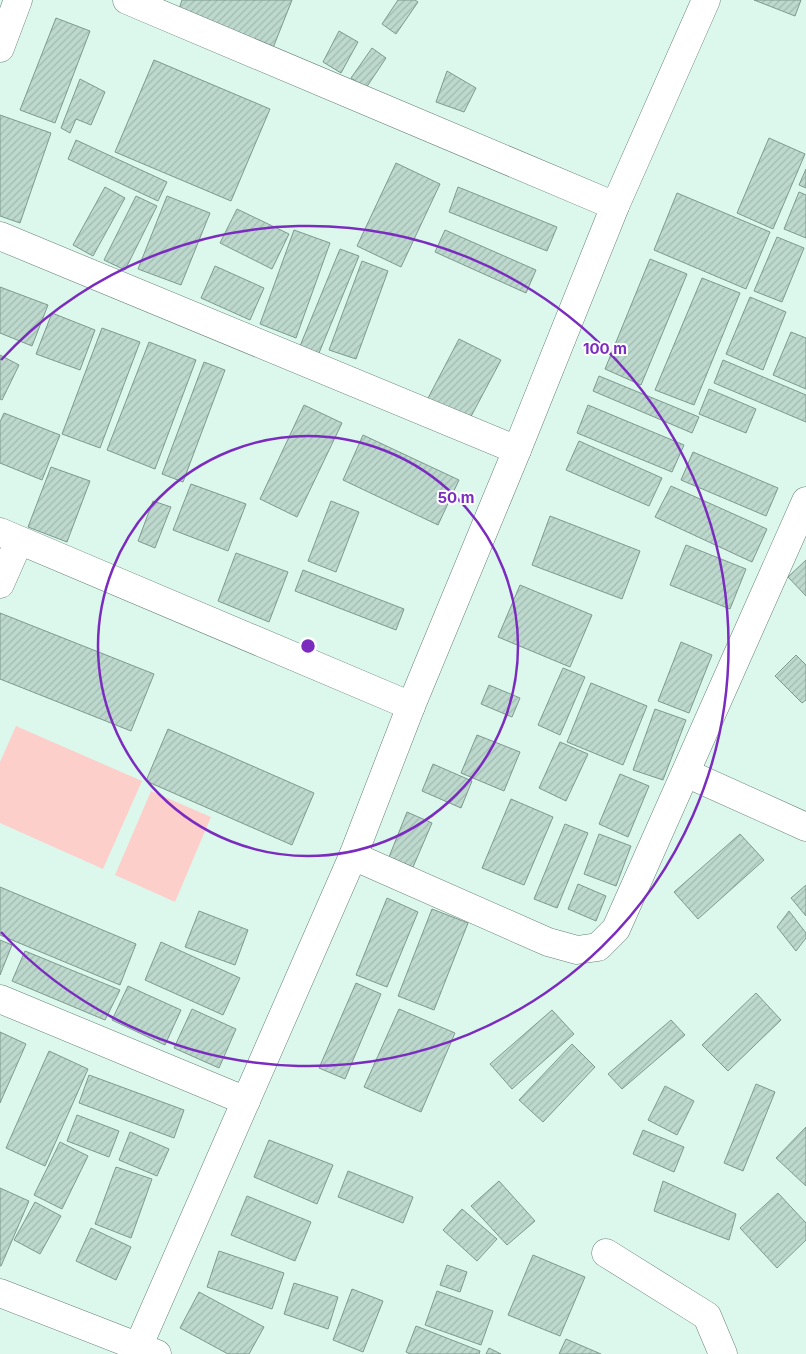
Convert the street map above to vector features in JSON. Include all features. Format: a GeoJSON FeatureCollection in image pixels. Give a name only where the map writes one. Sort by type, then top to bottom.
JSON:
{"type":"FeatureCollection","features":[{"type":"Feature","properties":{"kind":"street"},"geometry":{"type":"LineString","coordinates":[[0,48],[18,0]]}},
{"type":"Feature","properties":{"kind":"street"},"geometry":{"type":"LineString","coordinates":[[127,0],[615,206]]}},
{"type":"Feature","properties":{"kind":"street"},"geometry":{"type":"LineString","coordinates":[[0,1293],[143,1351],[246,1101],[354,856],[411,706],[615,206],[706,0]]}},
{"type":"Feature","properties":{"kind":"street"},"geometry":{"type":"LineString","coordinates":[[0,236],[517,450]]}},
{"type":"Feature","properties":{"kind":"street"},"geometry":{"type":"LineString","coordinates":[[354,856],[548,942],[576,950],[598,947],[616,929],[806,501]]}},
{"type":"Feature","properties":{"kind":"street"},"geometry":{"type":"LineString","coordinates":[[0,584],[10,537],[411,706]]}},
{"type":"Feature","properties":{"kind":"street"},"geometry":{"type":"LineString","coordinates":[[686,773],[806,827]]}},
{"type":"Feature","properties":{"kind":"street"},"geometry":{"type":"LineString","coordinates":[[0,999],[246,1101]]}},
{"type":"Feature","properties":{"kind":"street"},"geometry":{"type":"LineString","coordinates":[[606,1253],[707,1316],[723,1354]]}},
{"type":"Feature","properties":{"kind":"shaded area"},"geometry":{"type":"Polygon","coordinates":[[[16,726],[142,781],[103,869],[0,823],[0,762],[16,726]]]}},
{"type":"Feature","properties":{"kind":"shaded area"},"geometry":{"type":"Polygon","coordinates":[[[151,791],[211,817],[175,902],[115,875],[151,791]]]}},
{"type":"Feature","properties":{"kind":"building"},"geometry":{"type":"Polygon","coordinates":[[[182,0],[292,0],[271,53],[177,15],[182,0]]]}},
{"type":"Feature","properties":{"kind":"building"},"geometry":{"type":"Polygon","coordinates":[[[398,0],[415,0],[418,2],[396,34],[382,24],[398,0]]]}},
{"type":"Feature","properties":{"kind":"building"},"geometry":{"type":"Polygon","coordinates":[[[754,0],[801,0],[795,16],[754,0]]]}},
{"type":"Feature","properties":{"kind":"building"},"geometry":{"type":"Polygon","coordinates":[[[56,18],[90,31],[55,123],[20,110],[56,18]]]}},
{"type":"Feature","properties":{"kind":"building"},"geometry":{"type":"Polygon","coordinates":[[[339,31],[358,42],[341,73],[323,62],[339,31]]]}},
{"type":"Feature","properties":{"kind":"building"},"geometry":{"type":"Polygon","coordinates":[[[372,48],[386,58],[366,88],[351,78],[372,48]]]}},
{"type":"Feature","properties":{"kind":"building"},"geometry":{"type":"Polygon","coordinates":[[[154,60],[270,109],[231,201],[115,152],[154,60]]]}},
{"type":"Feature","properties":{"kind":"building"},"geometry":{"type":"Polygon","coordinates":[[[447,71],[476,88],[464,112],[436,102],[447,71]]]}},
{"type":"Feature","properties":{"kind":"building"},"geometry":{"type":"Polygon","coordinates":[[[80,79],[105,92],[91,125],[76,119],[70,133],[61,128],[80,79]]]}},
{"type":"Feature","properties":{"kind":"building"},"geometry":{"type":"Polygon","coordinates":[[[0,115],[51,133],[20,223],[0,216],[0,115]]]}},
{"type":"Feature","properties":{"kind":"building"},"geometry":{"type":"Polygon","coordinates":[[[769,138],[805,154],[773,229],[737,213],[769,138]]]}},
{"type":"Feature","properties":{"kind":"building"},"geometry":{"type":"Polygon","coordinates":[[[76,140],[167,182],[158,201],[68,159],[76,140]]]}},
{"type":"Feature","properties":{"kind":"building"},"geometry":{"type":"Polygon","coordinates":[[[396,163],[440,184],[401,267],[357,246],[396,163]]]}},
{"type":"Feature","properties":{"kind":"building"},"geometry":{"type":"Polygon","coordinates":[[[806,169],[806,188],[799,185],[806,169]]]}},
{"type":"Feature","properties":{"kind":"building"},"geometry":{"type":"Polygon","coordinates":[[[105,187],[125,198],[93,256],[73,245],[105,187]]]}},
{"type":"Feature","properties":{"kind":"building"},"geometry":{"type":"Polygon","coordinates":[[[458,187],[557,227],[547,251],[449,212],[458,187]]]}},
{"type":"Feature","properties":{"kind":"building"},"geometry":{"type":"Polygon","coordinates":[[[799,192],[806,195],[806,238],[784,229],[799,192]]]}},
{"type":"Feature","properties":{"kind":"building"},"geometry":{"type":"Polygon","coordinates":[[[677,193],[770,232],[746,289],[654,250],[677,193]]]}},
{"type":"Feature","properties":{"kind":"building"},"geometry":{"type":"Polygon","coordinates":[[[136,196],[157,206],[125,270],[104,260],[136,196]]]}},
{"type":"Feature","properties":{"kind":"building"},"geometry":{"type":"Polygon","coordinates":[[[167,196],[210,213],[181,285],[138,269],[167,196]]]}},
{"type":"Feature","properties":{"kind":"building"},"geometry":{"type":"Polygon","coordinates":[[[237,209],[289,234],[272,269],[220,243],[237,209]]]}},
{"type":"Feature","properties":{"kind":"building"},"geometry":{"type":"Polygon","coordinates":[[[294,230],[330,243],[296,338],[260,324],[294,230]]]}},
{"type":"Feature","properties":{"kind":"building"},"geometry":{"type":"Polygon","coordinates":[[[445,230],[536,270],[526,293],[435,252],[445,230]]]}},
{"type":"Feature","properties":{"kind":"building"},"geometry":{"type":"Polygon","coordinates":[[[777,237],[804,248],[782,302],[754,291],[777,237]]]}},
{"type":"Feature","properties":{"kind":"building"},"geometry":{"type":"Polygon","coordinates":[[[340,249],[359,256],[319,353],[300,346],[340,249]]]}},
{"type":"Feature","properties":{"kind":"building"},"geometry":{"type":"Polygon","coordinates":[[[650,259],[687,274],[641,385],[605,369],[650,259]]]}},
{"type":"Feature","properties":{"kind":"building"},"geometry":{"type":"Polygon","coordinates":[[[362,261],[388,271],[356,359],[329,350],[362,261]]]}},
{"type":"Feature","properties":{"kind":"building"},"geometry":{"type":"Polygon","coordinates":[[[215,266],[264,288],[250,320],[201,298],[215,266]]]}},
{"type":"Feature","properties":{"kind":"building"},"geometry":{"type":"Polygon","coordinates":[[[702,278],[740,293],[694,405],[655,390],[702,278]]]}},
{"type":"Feature","properties":{"kind":"building"},"geometry":{"type":"Polygon","coordinates":[[[0,287],[48,305],[32,346],[0,333],[0,287]]]}},
{"type":"Feature","properties":{"kind":"building"},"geometry":{"type":"Polygon","coordinates":[[[750,297],[786,312],[763,370],[726,354],[750,297]]]}},
{"type":"Feature","properties":{"kind":"building"},"geometry":{"type":"Polygon","coordinates":[[[52,313],[95,330],[80,370],[36,354],[52,313]]]}},
{"type":"Feature","properties":{"kind":"building"},"geometry":{"type":"Polygon","coordinates":[[[102,328],[140,342],[100,448],[62,434],[102,328]]]}},
{"type":"Feature","properties":{"kind":"building"},"geometry":{"type":"Polygon","coordinates":[[[791,332],[806,338],[806,389],[773,375],[791,332]]]}},
{"type":"Feature","properties":{"kind":"building"},"geometry":{"type":"Polygon","coordinates":[[[459,339],[501,360],[467,424],[426,402],[459,339]]]}},
{"type":"Feature","properties":{"kind":"building"},"geometry":{"type":"Polygon","coordinates":[[[149,342],[196,360],[155,469],[107,450],[149,342]]]}},
{"type":"Feature","properties":{"kind":"building"},"geometry":{"type":"Polygon","coordinates":[[[0,355],[19,365],[2,400],[0,399],[0,355]]]}},
{"type":"Feature","properties":{"kind":"building"},"geometry":{"type":"Polygon","coordinates":[[[723,360],[806,395],[806,422],[714,383],[723,360]]]}},
{"type":"Feature","properties":{"kind":"building"},"geometry":{"type":"Polygon","coordinates":[[[204,362],[225,370],[183,482],[162,474],[204,362]]]}},
{"type":"Feature","properties":{"kind":"building"},"geometry":{"type":"Polygon","coordinates":[[[599,376],[699,417],[692,433],[593,391],[599,376]]]}},
{"type":"Feature","properties":{"kind":"building"},"geometry":{"type":"Polygon","coordinates":[[[709,389],[756,409],[746,433],[699,414],[709,389]]]}},
{"type":"Feature","properties":{"kind":"building"},"geometry":{"type":"Polygon","coordinates":[[[304,405],[342,423],[297,517],[260,499],[304,405]]]}},
{"type":"Feature","properties":{"kind":"building"},"geometry":{"type":"Polygon","coordinates":[[[588,405],[684,445],[672,472],[577,433],[588,405]]]}},
{"type":"Feature","properties":{"kind":"building"},"geometry":{"type":"Polygon","coordinates":[[[4,413],[60,435],[42,480],[0,463],[0,422],[4,413]]]}},
{"type":"Feature","properties":{"kind":"building"},"geometry":{"type":"Polygon","coordinates":[[[363,435],[459,480],[438,525],[343,480],[363,435]]]}},
{"type":"Feature","properties":{"kind":"building"},"geometry":{"type":"Polygon","coordinates":[[[579,441],[662,478],[649,506],[566,470],[579,441]]]}},
{"type":"Feature","properties":{"kind":"building"},"geometry":{"type":"Polygon","coordinates":[[[693,452],[778,488],[766,516],[681,480],[693,452]]]}},
{"type":"Feature","properties":{"kind":"building"},"geometry":{"type":"Polygon","coordinates":[[[51,467],[90,481],[67,542],[28,527],[51,467]]]}},
{"type":"Feature","properties":{"kind":"building"},"geometry":{"type":"Polygon","coordinates":[[[191,484],[246,504],[228,551],[173,530],[191,484]]]}},
{"type":"Feature","properties":{"kind":"building"},"geometry":{"type":"Polygon","coordinates":[[[671,486],[767,529],[752,562],[655,517],[671,486]]]}},
{"type":"Feature","properties":{"kind":"building"},"geometry":{"type":"Polygon","coordinates":[[[153,501],[171,507],[155,548],[138,541],[153,501]]]}},
{"type":"Feature","properties":{"kind":"building"},"geometry":{"type":"Polygon","coordinates":[[[331,501],[359,512],[336,572],[308,561],[331,501]]]}},
{"type":"Feature","properties":{"kind":"building"},"geometry":{"type":"Polygon","coordinates":[[[550,516],[640,551],[622,599],[532,565],[550,516]]]}},
{"type":"Feature","properties":{"kind":"building"},"geometry":{"type":"Polygon","coordinates":[[[686,545],[746,569],[730,609],[670,585],[686,545]]]}},
{"type":"Feature","properties":{"kind":"building"},"geometry":{"type":"Polygon","coordinates":[[[236,553],[288,572],[269,622],[218,601],[236,553]]]}},
{"type":"Feature","properties":{"kind":"building"},"geometry":{"type":"Polygon","coordinates":[[[806,560],[806,596],[788,577],[806,560]]]}},
{"type":"Feature","properties":{"kind":"building"},"geometry":{"type":"Polygon","coordinates":[[[303,570],[404,609],[396,630],[295,591],[303,570]]]}},
{"type":"Feature","properties":{"kind":"building"},"geometry":{"type":"Polygon","coordinates":[[[520,585],[592,615],[570,667],[498,637],[520,585]]]}},
{"type":"Feature","properties":{"kind":"building"},"geometry":{"type":"Polygon","coordinates":[[[0,613],[154,674],[131,731],[0,679],[0,613]]]}},
{"type":"Feature","properties":{"kind":"building"},"geometry":{"type":"Polygon","coordinates":[[[681,642],[712,655],[689,713],[658,701],[681,642]]]}},
{"type":"Feature","properties":{"kind":"building"},"geometry":{"type":"Polygon","coordinates":[[[796,655],[806,665],[806,700],[802,703],[775,676],[796,655]]]}},
{"type":"Feature","properties":{"kind":"building"},"geometry":{"type":"Polygon","coordinates":[[[563,668],[585,677],[560,735],[538,725],[563,668]]]}},
{"type":"Feature","properties":{"kind":"building"},"geometry":{"type":"Polygon","coordinates":[[[591,683],[647,706],[623,765],[567,742],[591,683]]]}},
{"type":"Feature","properties":{"kind":"building"},"geometry":{"type":"Polygon","coordinates":[[[489,685],[520,698],[512,717],[481,704],[489,685]]]}},
{"type":"Feature","properties":{"kind":"building"},"geometry":{"type":"Polygon","coordinates":[[[655,709],[686,720],[663,780],[633,770],[655,709]]]}},
{"type":"Feature","properties":{"kind":"building"},"geometry":{"type":"Polygon","coordinates":[[[168,729],[314,793],[292,845],[146,781],[168,729]]]}},
{"type":"Feature","properties":{"kind":"building"},"geometry":{"type":"Polygon","coordinates":[[[477,735],[520,752],[504,791],[461,773],[477,735]]]}},
{"type":"Feature","properties":{"kind":"building"},"geometry":{"type":"Polygon","coordinates":[[[560,742],[588,754],[566,801],[539,788],[560,742]]]}},
{"type":"Feature","properties":{"kind":"building"},"geometry":{"type":"Polygon","coordinates":[[[433,764],[472,781],[461,808],[422,791],[433,764]]]}},
{"type":"Feature","properties":{"kind":"building"},"geometry":{"type":"Polygon","coordinates":[[[620,774],[649,786],[628,837],[599,824],[620,774]]]}},
{"type":"Feature","properties":{"kind":"building"},"geometry":{"type":"Polygon","coordinates":[[[511,799],[553,817],[524,885],[482,868],[511,799]]]}},
{"type":"Feature","properties":{"kind":"building"},"geometry":{"type":"Polygon","coordinates":[[[407,812],[432,823],[413,867],[389,857],[407,812]]]}},
{"type":"Feature","properties":{"kind":"building"},"geometry":{"type":"Polygon","coordinates":[[[565,824],[588,833],[557,908],[534,899],[565,824]]]}},
{"type":"Feature","properties":{"kind":"building"},"geometry":{"type":"Polygon","coordinates":[[[599,834],[631,846],[616,886],[584,874],[599,834]]]}},
{"type":"Feature","properties":{"kind":"building"},"geometry":{"type":"Polygon","coordinates":[[[740,834],[764,860],[698,919],[674,892],[740,834]]]}},
{"type":"Feature","properties":{"kind":"building"},"geometry":{"type":"Polygon","coordinates":[[[578,884],[606,896],[596,921],[568,909],[578,884]]]}},
{"type":"Feature","properties":{"kind":"building"},"geometry":{"type":"Polygon","coordinates":[[[806,885],[806,916],[791,898],[806,885]]]}},
{"type":"Feature","properties":{"kind":"building"},"geometry":{"type":"Polygon","coordinates":[[[0,887],[136,944],[120,985],[0,935],[0,887]]]}},
{"type":"Feature","properties":{"kind":"building"},"geometry":{"type":"Polygon","coordinates":[[[387,898],[418,912],[387,987],[356,975],[387,898]]]}},
{"type":"Feature","properties":{"kind":"building"},"geometry":{"type":"Polygon","coordinates":[[[432,909],[468,923],[434,1010],[398,996],[432,909]]]}},
{"type":"Feature","properties":{"kind":"building"},"geometry":{"type":"Polygon","coordinates":[[[199,911],[248,930],[235,965],[185,947],[199,911]]]}},
{"type":"Feature","properties":{"kind":"building"},"geometry":{"type":"Polygon","coordinates":[[[789,911],[806,933],[806,938],[796,951],[777,927],[789,911]]]}},
{"type":"Feature","properties":{"kind":"building"},"geometry":{"type":"Polygon","coordinates":[[[0,940],[12,945],[0,975],[0,940]]]}},
{"type":"Feature","properties":{"kind":"building"},"geometry":{"type":"Polygon","coordinates":[[[161,942],[240,978],[223,1015],[145,980],[161,942]]]}},
{"type":"Feature","properties":{"kind":"building"},"geometry":{"type":"Polygon","coordinates":[[[25,951],[120,990],[105,1020],[12,981],[25,951]]]}},
{"type":"Feature","properties":{"kind":"building"},"geometry":{"type":"Polygon","coordinates":[[[356,983],[381,994],[345,1079],[319,1068],[356,983]]]}},
{"type":"Feature","properties":{"kind":"building"},"geometry":{"type":"Polygon","coordinates":[[[128,986],[181,1010],[165,1045],[112,1020],[128,986]]]}},
{"type":"Feature","properties":{"kind":"building"},"geometry":{"type":"Polygon","coordinates":[[[756,993],[781,1020],[728,1071],[702,1045],[756,993]]]}},
{"type":"Feature","properties":{"kind":"building"},"geometry":{"type":"Polygon","coordinates":[[[192,1009],[236,1029],[219,1068],[174,1048],[192,1009]]]}},
{"type":"Feature","properties":{"kind":"building"},"geometry":{"type":"Polygon","coordinates":[[[399,1009],[455,1033],[421,1112],[364,1087],[399,1009]]]}},
{"type":"Feature","properties":{"kind":"building"},"geometry":{"type":"Polygon","coordinates":[[[552,1010],[574,1034],[512,1089],[490,1064],[552,1010]]]}},
{"type":"Feature","properties":{"kind":"building"},"geometry":{"type":"Polygon","coordinates":[[[671,1020],[685,1035],[622,1089],[608,1074],[671,1020]]]}},
{"type":"Feature","properties":{"kind":"building"},"geometry":{"type":"Polygon","coordinates":[[[0,1032],[26,1044],[0,1103],[0,1032]]]}},
{"type":"Feature","properties":{"kind":"building"},"geometry":{"type":"Polygon","coordinates":[[[572,1044],[595,1067],[543,1122],[519,1100],[572,1044]]]}},
{"type":"Feature","properties":{"kind":"building"},"geometry":{"type":"Polygon","coordinates":[[[49,1051],[88,1069],[45,1166],[6,1148],[49,1051]]]}},
{"type":"Feature","properties":{"kind":"building"},"geometry":{"type":"Polygon","coordinates":[[[89,1075],[184,1110],[174,1138],[79,1103],[89,1075]]]}},
{"type":"Feature","properties":{"kind":"building"},"geometry":{"type":"Polygon","coordinates":[[[756,1084],[775,1092],[743,1171],[724,1163],[756,1084]]]}},
{"type":"Feature","properties":{"kind":"building"},"geometry":{"type":"Polygon","coordinates":[[[665,1086],[694,1101],[677,1135],[648,1120],[665,1086]]]}},
{"type":"Feature","properties":{"kind":"building"},"geometry":{"type":"Polygon","coordinates":[[[77,1115],[119,1131],[109,1157],[67,1141],[77,1115]]]}},
{"type":"Feature","properties":{"kind":"building"},"geometry":{"type":"Polygon","coordinates":[[[806,1127],[806,1186],[776,1158],[806,1127]]]}},
{"type":"Feature","properties":{"kind":"building"},"geometry":{"type":"Polygon","coordinates":[[[643,1130],[684,1147],[674,1172],[633,1154],[643,1130]]]}},
{"type":"Feature","properties":{"kind":"building"},"geometry":{"type":"Polygon","coordinates":[[[130,1132],[169,1149],[157,1176],[119,1160],[130,1132]]]}},
{"type":"Feature","properties":{"kind":"building"},"geometry":{"type":"Polygon","coordinates":[[[269,1140],[333,1165],[317,1204],[254,1177],[269,1140]]]}},
{"type":"Feature","properties":{"kind":"building"},"geometry":{"type":"Polygon","coordinates":[[[60,1142],[88,1156],[62,1209],[34,1195],[60,1142]]]}},
{"type":"Feature","properties":{"kind":"building"},"geometry":{"type":"Polygon","coordinates":[[[116,1167],[152,1179],[131,1238],[95,1224],[116,1167]]]}},
{"type":"Feature","properties":{"kind":"building"},"geometry":{"type":"Polygon","coordinates":[[[348,1171],[413,1197],[403,1223],[338,1197],[348,1171]]]}},
{"type":"Feature","properties":{"kind":"building"},"geometry":{"type":"Polygon","coordinates":[[[499,1181],[535,1221],[507,1245],[471,1206],[499,1181]]]}},
{"type":"Feature","properties":{"kind":"building"},"geometry":{"type":"Polygon","coordinates":[[[663,1181],[736,1214],[729,1240],[654,1211],[663,1181]]]}},
{"type":"Feature","properties":{"kind":"building"},"geometry":{"type":"Polygon","coordinates":[[[0,1188],[29,1201],[1,1266],[0,1266],[0,1188]]]}},
{"type":"Feature","properties":{"kind":"building"},"geometry":{"type":"Polygon","coordinates":[[[778,1193],[806,1223],[806,1240],[777,1268],[740,1228],[778,1193]]]}},
{"type":"Feature","properties":{"kind":"building"},"geometry":{"type":"Polygon","coordinates":[[[247,1196],[311,1222],[295,1261],[231,1235],[247,1196]]]}},
{"type":"Feature","properties":{"kind":"building"},"geometry":{"type":"Polygon","coordinates":[[[35,1202],[61,1216],[40,1254],[14,1240],[35,1202]]]}},
{"type":"Feature","properties":{"kind":"building"},"geometry":{"type":"Polygon","coordinates":[[[462,1209],[497,1239],[477,1261],[443,1230],[462,1209]]]}},
{"type":"Feature","properties":{"kind":"building"},"geometry":{"type":"Polygon","coordinates":[[[91,1228],[131,1247],[116,1280],[76,1261],[91,1228]]]}},
{"type":"Feature","properties":{"kind":"building"},"geometry":{"type":"Polygon","coordinates":[[[219,1251],[284,1273],[272,1309],[207,1287],[219,1251]]]}},
{"type":"Feature","properties":{"kind":"building"},"geometry":{"type":"Polygon","coordinates":[[[533,1255],[585,1277],[560,1336],[508,1315],[533,1255]]]}},
{"type":"Feature","properties":{"kind":"building"},"geometry":{"type":"Polygon","coordinates":[[[447,1265],[467,1272],[460,1292],[440,1285],[447,1265]]]}},
{"type":"Feature","properties":{"kind":"building"},"geometry":{"type":"Polygon","coordinates":[[[294,1283],[338,1297],[328,1329],[284,1314],[294,1283]]]}},
{"type":"Feature","properties":{"kind":"building"},"geometry":{"type":"Polygon","coordinates":[[[352,1289],[383,1301],[363,1352],[333,1340],[352,1289]]]}},
{"type":"Feature","properties":{"kind":"building"},"geometry":{"type":"Polygon","coordinates":[[[437,1291],[493,1311],[481,1345],[425,1325],[437,1291]]]}},
{"type":"Feature","properties":{"kind":"building"},"geometry":{"type":"Polygon","coordinates":[[[199,1292],[264,1327],[249,1354],[228,1354],[180,1328],[199,1292]]]}},
{"type":"Feature","properties":{"kind":"building"},"geometry":{"type":"Polygon","coordinates":[[[416,1326],[480,1351],[479,1354],[410,1354],[406,1352],[416,1326]]]}},
{"type":"Feature","properties":{"kind":"building"},"geometry":{"type":"Polygon","coordinates":[[[566,1339],[601,1354],[559,1354],[566,1339]]]}},
{"type":"Feature","properties":{"kind":"building"},"geometry":{"type":"Polygon","coordinates":[[[489,1348],[501,1354],[486,1354],[489,1348]]]}}]}
